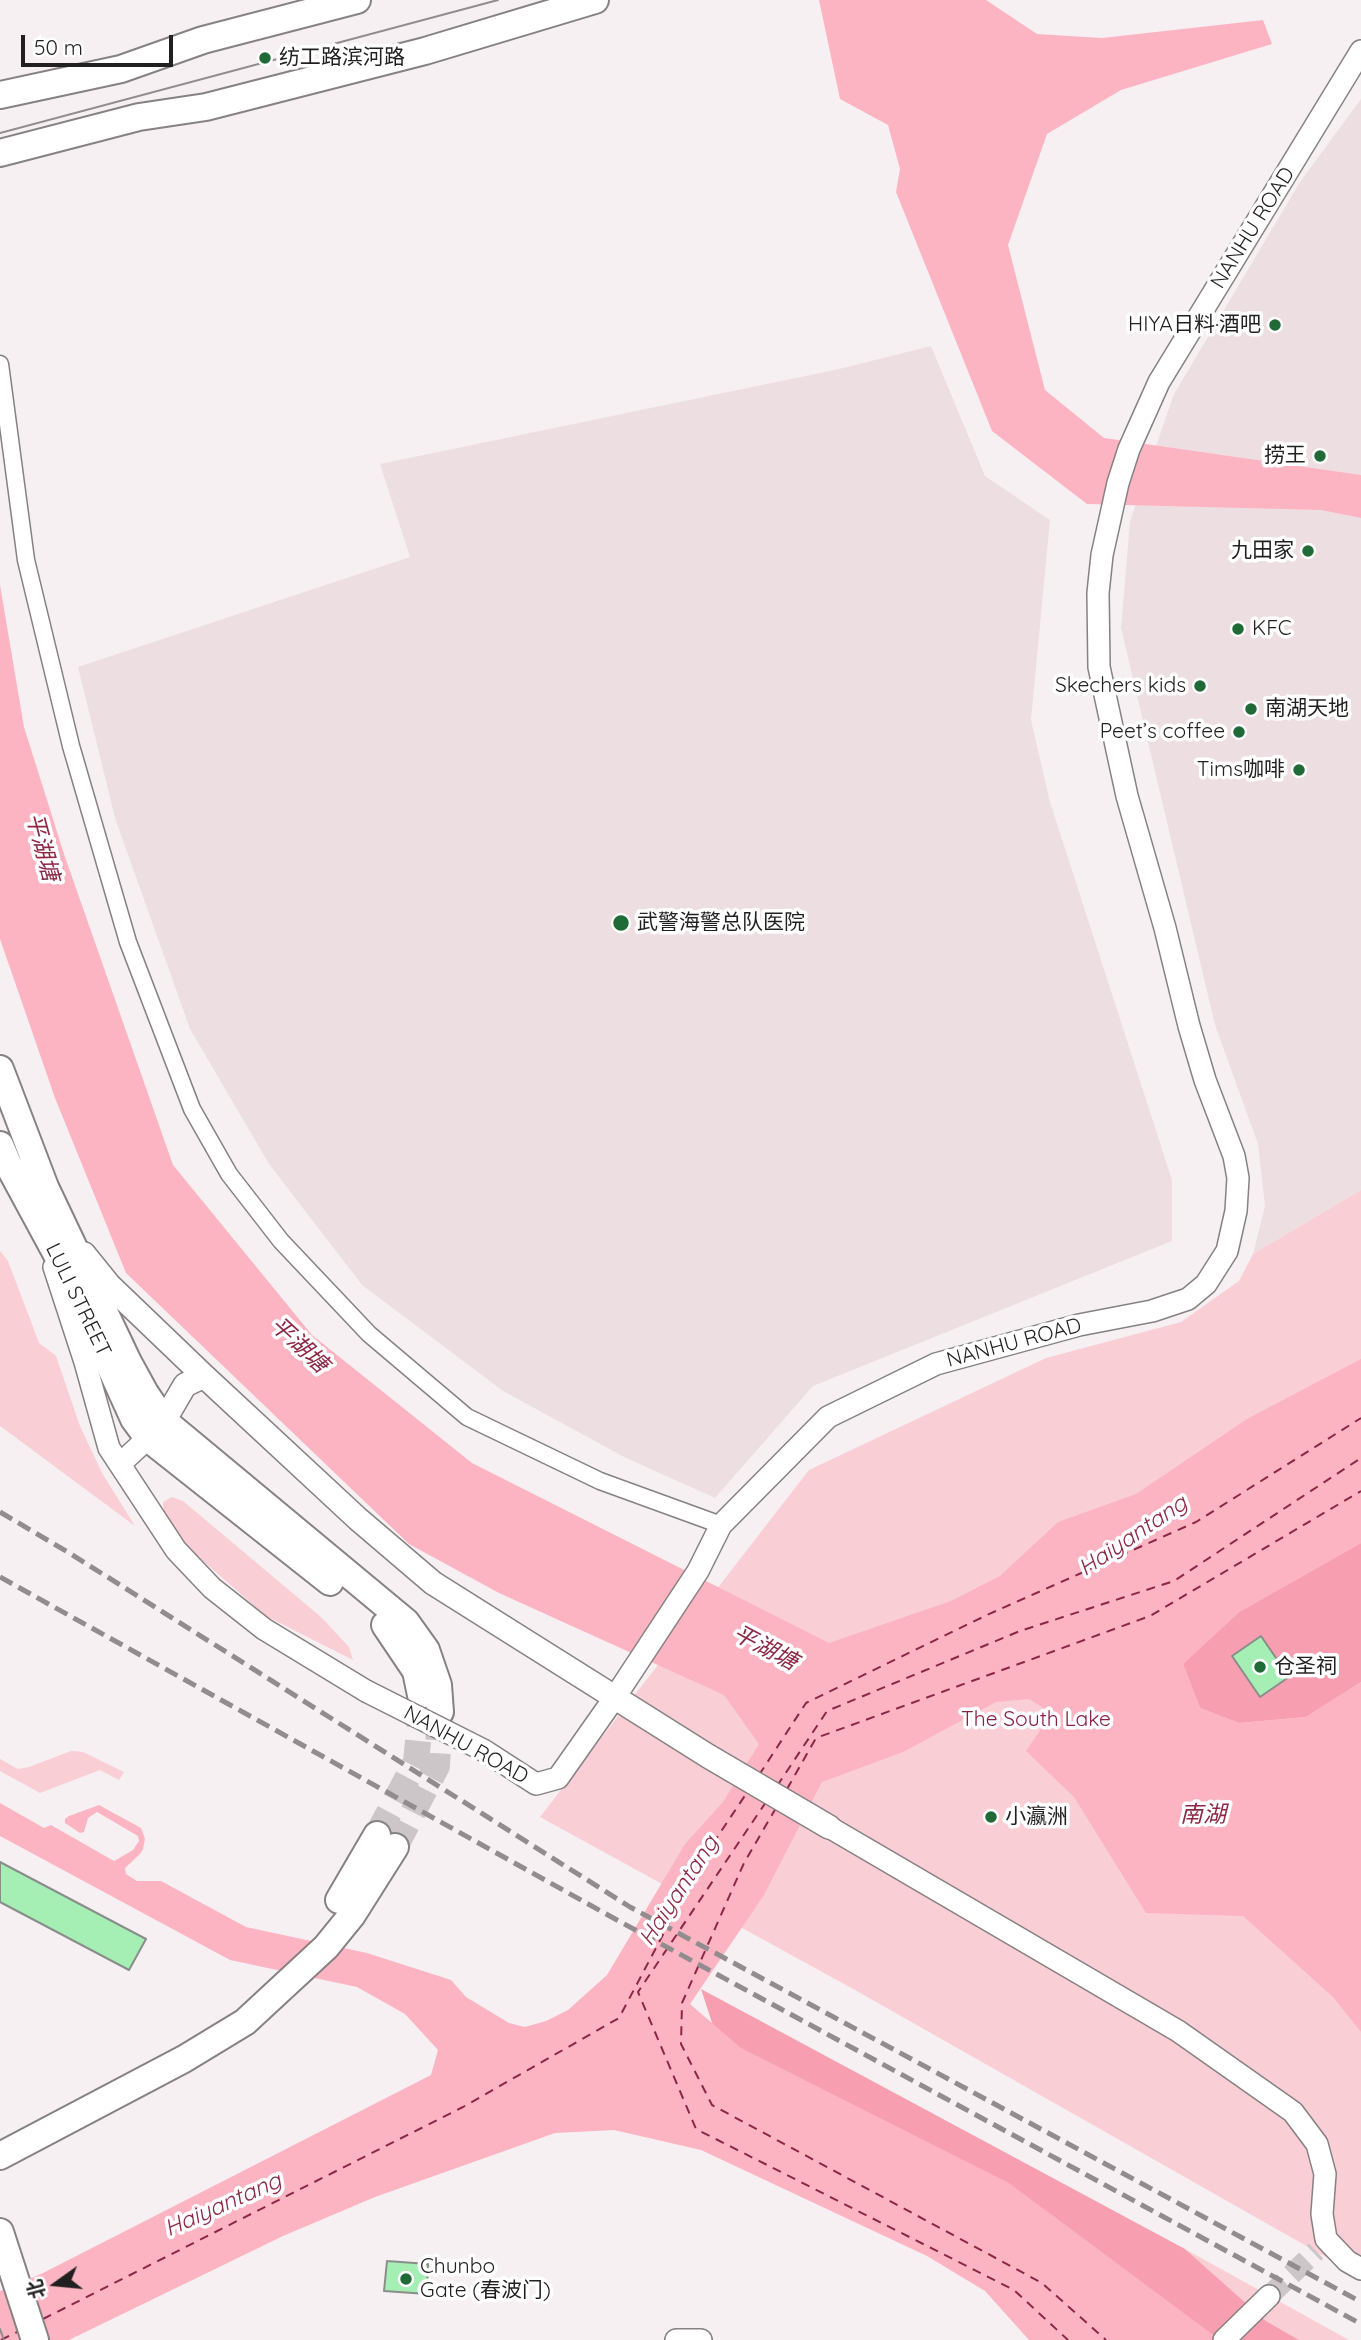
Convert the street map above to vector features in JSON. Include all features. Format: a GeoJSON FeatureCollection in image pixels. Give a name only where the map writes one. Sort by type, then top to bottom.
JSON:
{"type":"FeatureCollection","features":[{"type":"Feature","properties":{"kind":"main road"},"geometry":{"type":"LineString","coordinates":[[0,95],[121,69],[203,40],[356,0]]}},
{"type":"Feature","properties":{"kind":"main road"},"geometry":{"type":"LineString","coordinates":[[0,153],[139,117],[206,107],[425,51],[595,0]]}},
{"type":"Feature","properties":{"kind":"main road","name":"LULI STREET"},"geometry":{"type":"LineString","coordinates":[[0,1069],[45,1186],[145,1393],[158,1436]]}},
{"type":"Feature","properties":{"kind":"main road","name":"LULI STREET"},"geometry":{"type":"LineString","coordinates":[[4,1156],[69,1276],[134,1419],[158,1436]]}},
{"type":"Feature","properties":{"kind":"main road"},"geometry":{"type":"LineString","coordinates":[[68,1233],[109,1285],[358,1519],[433,1583],[708,1756],[829,1827]]}},
{"type":"Feature","properties":{"kind":"main road"},"geometry":{"type":"LineString","coordinates":[[204,1376],[185,1385],[158,1436],[384,1625],[416,1671],[431,1706]]}},
{"type":"Feature","properties":{"kind":"main road"},"geometry":{"type":"LineString","coordinates":[[0,2137],[138,2065],[224,2016],[266,1983],[330,1914],[355,1877],[386,1841],[352,1914],[326,1947],[245,2022],[184,2059],[0,2156]]}},
{"type":"Feature","properties":{"kind":"main road"},"geometry":{"type":"LineString","coordinates":[[0,2232],[35,2340]]}},
{"type":"Feature","properties":{"kind":"street","name":"NANHU ROAD"},"geometry":{"type":"LineString","coordinates":[[4,1156],[56,1271],[109,1448],[176,1550],[212,1588],[264,1629],[366,1691],[485,1751],[536,1784],[558,1778],[698,1571],[721,1525],[828,1417],[936,1364],[1079,1325],[1152,1311],[1188,1299],[1206,1284],[1227,1251],[1236,1211],[1238,1178],[1234,1156],[1205,1080],[1189,1026],[1165,928],[1127,796],[1098,667],[1098,605],[1102,555],[1125,460],[1159,382],[1361,51]]}},
{"type":"Feature","properties":{"kind":"street"},"geometry":{"type":"LineString","coordinates":[[0,364],[26,561],[71,746],[128,942],[192,1109],[229,1174],[281,1241],[369,1334],[467,1417],[600,1481],[721,1525]]}},
{"type":"Feature","properties":{"kind":"street"},"geometry":{"type":"LineString","coordinates":[[120,1464],[158,1436]]}},
{"type":"Feature","properties":{"kind":"street"},"geometry":{"type":"LineString","coordinates":[[829,1827],[1178,2031],[1293,2112],[1317,2144],[1325,2174],[1321,2245],[1361,2269]]}},
{"type":"Feature","properties":{"kind":"street"},"geometry":{"type":"LineString","coordinates":[[1227,2337],[1269,2296]]}},
{"type":"Feature","properties":{"kind":"shaded area","name":"南湖天地"},"geometry":{"type":"Polygon","coordinates":[[[1361,99],[1361,1190],[1253,1254],[1265,1206],[1258,1144],[1215,1025],[1121,628],[1130,521],[1174,394],[1300,182],[1361,99]]]}},
{"type":"Feature","properties":{"kind":"shaded area","name":"武警海警总队医院"},"geometry":{"type":"Polygon","coordinates":[[[931,346],[985,476],[1050,520],[1031,720],[1050,802],[1172,1180],[1172,1241],[813,1386],[715,1498],[624,1457],[503,1391],[362,1285],[269,1164],[190,1029],[115,818],[78,667],[410,557],[380,464],[839,369],[931,346]]]}},
{"type":"Feature","properties":{"kind":"shaded area"},"geometry":{"type":"Polygon","coordinates":[[[1361,1543],[1361,1682],[1306,1717],[1239,1723],[1200,1708],[1183,1664],[1239,1612],[1361,1543]]]}},
{"type":"Feature","properties":{"kind":"shaded area"},"geometry":{"type":"Polygon","coordinates":[[[701,1989],[1185,2249],[1266,2321],[1299,2340],[1221,2340],[720,2047],[701,1989]]]}},
{"type":"Feature","properties":{"kind":"green space","name":"The South Lake"},"geometry":{"type":"Polygon","coordinates":[[[1361,1190],[1361,2277],[855,1990],[540,1817],[809,1470],[1046,1358],[1181,1322],[1239,1281],[1253,1254],[1361,1190]]]}},
{"type":"Feature","properties":{"kind":"green space"},"geometry":{"type":"Polygon","coordinates":[[[0,1251],[8,1261],[39,1343],[56,1356],[80,1426],[102,1473],[135,1526],[0,1426],[0,1251]]]}},
{"type":"Feature","properties":{"kind":"green space"},"geometry":{"type":"Polygon","coordinates":[[[172,1497],[183,1501],[321,1617],[349,1647],[353,1660],[266,1616],[187,1547],[164,1517],[163,1502],[172,1497]]]}},
{"type":"Feature","properties":{"kind":"green space"},"geometry":{"type":"Polygon","coordinates":[[[71,1751],[83,1752],[124,1772],[119,1780],[100,1770],[40,1793],[0,1771],[0,1759],[18,1769],[71,1751]]]}},
{"type":"Feature","properties":{"kind":"green space"},"geometry":{"type":"Polygon","coordinates":[[[1185,2249],[1349,2340],[1299,2340],[1266,2321],[1185,2249]]]}},
{"type":"Feature","properties":{"kind":"water"},"geometry":{"type":"Polygon","coordinates":[[[819,0],[986,0],[1037,34],[1102,38],[1263,20],[1272,44],[1121,90],[1047,134],[1008,245],[1045,390],[1104,438],[1361,475],[1361,518],[1321,510],[1087,504],[992,431],[896,192],[900,169],[888,125],[840,99],[819,0]]]}},
{"type":"Feature","properties":{"kind":"water"},"geometry":{"type":"Polygon","coordinates":[[[0,585],[24,727],[64,854],[173,1165],[312,1335],[472,1463],[829,1643],[951,1601],[1000,1576],[1058,1522],[1136,1494],[1247,1419],[1361,1359],[1361,1543],[1239,1612],[1183,1664],[1200,1708],[1239,1723],[1306,1717],[1361,1682],[1361,2032],[1333,1997],[1243,1916],[1146,1913],[1074,1797],[1026,1751],[1052,1713],[1029,1699],[996,1702],[903,1752],[822,1782],[764,1895],[690,2004],[741,2048],[1009,2183],[1220,2340],[1029,2340],[985,2291],[927,2256],[701,2150],[614,2130],[555,2133],[375,2197],[283,2236],[69,2340],[0,2340],[0,2291],[41,2274],[431,2075],[438,2050],[405,2014],[357,1987],[230,1960],[0,1836],[0,1803],[44,1828],[51,1825],[114,1861],[133,1850],[139,1841],[138,1836],[97,1812],[88,1818],[84,1832],[80,1833],[65,1823],[69,1816],[99,1805],[141,1828],[145,1839],[143,1849],[125,1868],[126,1874],[137,1881],[161,1881],[246,1927],[367,1953],[451,1980],[466,1997],[509,2023],[525,2027],[546,2021],[568,2010],[607,1975],[685,1844],[723,1802],[759,1744],[724,1695],[499,1593],[409,1544],[126,1273],[55,1098],[0,939],[0,585]]]}},
{"type":"Feature","properties":{"kind":"building","name":"仓圣祠"},"geometry":{"type":"Polygon","coordinates":[[[1261,1636],[1289,1677],[1260,1697],[1232,1656],[1261,1636]]]}},
{"type":"Feature","properties":{"kind":"building"},"geometry":{"type":"Polygon","coordinates":[[[0,1862],[146,1939],[129,1970],[0,1902],[0,1862]]]}},
{"type":"Feature","properties":{"kind":"building"},"geometry":{"type":"Polygon","coordinates":[[[387,2261],[428,2264],[427,2294],[384,2291],[387,2261]]]}},
{"type":"Feature","properties":{"kind":"ferry route"},"geometry":{"type":"LineString","coordinates":[[759,1775],[806,1703],[987,1615],[1196,1522],[1361,1418]]}},
{"type":"Feature","properties":{"kind":"ferry route"},"geometry":{"type":"LineString","coordinates":[[777,1786],[827,1711],[1020,1631],[1174,1581],[1361,1458]]}},
{"type":"Feature","properties":{"kind":"ferry route"},"geometry":{"type":"LineString","coordinates":[[787,1789],[816,1738],[1150,1616],[1361,1491]]}},
{"type":"Feature","properties":{"kind":"ferry route"},"geometry":{"type":"LineString","coordinates":[[43,2319],[463,2107],[619,2018],[704,1857],[748,1791]]}},
{"type":"Feature","properties":{"kind":"ferry route"},"geometry":{"type":"LineString","coordinates":[[766,1802],[638,1992],[696,2129],[1014,2290],[1068,2340]]}},
{"type":"Feature","properties":{"kind":"ferry route"},"geometry":{"type":"LineString","coordinates":[[776,1808],[744,1863],[682,2003],[681,2044],[712,2105],[1042,2283],[1106,2340]]}},
{"type":"Feature","properties":{"kind":"ferry route"},"geometry":{"type":"LineString","coordinates":[[1,2340],[19,2331]]}},
{"type":"Feature","properties":{"kind":"tunnel"},"geometry":{"type":"LineString","coordinates":[[377,1835],[416,1762],[422,1701]]}},
{"type":"Feature","properties":{"kind":"tunnel"},"geometry":{"type":"LineString","coordinates":[[395,1847],[437,1766],[440,1712]]}},
{"type":"Feature","properties":{"kind":"tunnel"},"geometry":{"type":"LineString","coordinates":[[1269,2296],[1316,2251]]}},
{"type":"Feature","properties":{"kind":"tram line"},"geometry":{"type":"LineString","coordinates":[[0,133],[498,0]]}},
{"type":"Feature","properties":{"kind":"tram line"},"geometry":{"type":"LineString","coordinates":[[0,2329],[4,2340]]}},
{"type":"Feature","properties":{"kind":"railway"},"geometry":{"type":"LineString","coordinates":[[0,1512],[71,1554],[630,1907],[1361,2302]]}},
{"type":"Feature","properties":{"kind":"railway"},"geometry":{"type":"LineString","coordinates":[[0,1577],[617,1920],[1361,2324]]}},
{"type":"Feature","properties":{"kind":"place","name":"纺工路滨河路"},"geometry":{"type":"Point","coordinates":[265,58]}},
{"type":"Feature","properties":{"kind":"place","name":"HIYA日料·酒吧"},"geometry":{"type":"Point","coordinates":[1275,325]}},
{"type":"Feature","properties":{"kind":"place","name":"捞王"},"geometry":{"type":"Point","coordinates":[1320,456]}},
{"type":"Feature","properties":{"kind":"place","name":"九田家"},"geometry":{"type":"Point","coordinates":[1308,551]}},
{"type":"Feature","properties":{"kind":"place","name":"KFC"},"geometry":{"type":"Point","coordinates":[1238,629]}},
{"type":"Feature","properties":{"kind":"place","name":"Skechers kids"},"geometry":{"type":"Point","coordinates":[1200,686]}},
{"type":"Feature","properties":{"kind":"place","name":"南湖天地"},"geometry":{"type":"Point","coordinates":[1251,709]}},
{"type":"Feature","properties":{"kind":"place","name":"Peet’s coffee"},"geometry":{"type":"Point","coordinates":[1239,732]}},
{"type":"Feature","properties":{"kind":"place","name":"Tims咖啡"},"geometry":{"type":"Point","coordinates":[1299,770]}},
{"type":"Feature","properties":{"kind":"place","name":"武警海警总队医院"},"geometry":{"type":"Point","coordinates":[621,923]}},
{"type":"Feature","properties":{"kind":"place","name":"仓圣祠"},"geometry":{"type":"Point","coordinates":[1260,1667]}},
{"type":"Feature","properties":{"kind":"place","name":"小瀛洲"},"geometry":{"type":"Point","coordinates":[991,1817]}},
{"type":"Feature","properties":{"kind":"place","name":"Chunbo Gate (春波门)"},"geometry":{"type":"Point","coordinates":[406,2279]}},
{"type":"Feature","properties":{"kind":"water label","name":"平湖塘"},"geometry":{"type":"Point","coordinates":[42,847]}},
{"type":"Feature","properties":{"kind":"water label","name":"平湖塘"},"geometry":{"type":"Point","coordinates":[299,1345]}},
{"type":"Feature","properties":{"kind":"water label","name":"Haiyantang"},"geometry":{"type":"Point","coordinates":[1133,1536]}},
{"type":"Feature","properties":{"kind":"water label","name":"平湖塘"},"geometry":{"type":"Point","coordinates":[765,1648]}},
{"type":"Feature","properties":{"kind":"water label","name":"南湖"},"geometry":{"type":"Point","coordinates":[1203,1815]}},
{"type":"Feature","properties":{"kind":"water label","name":"Haiyantang"},"geometry":{"type":"Point","coordinates":[679,1891]}},
{"type":"Feature","properties":{"kind":"water label","name":"Haiyantang"},"geometry":{"type":"Point","coordinates":[223,2205]}}]}
